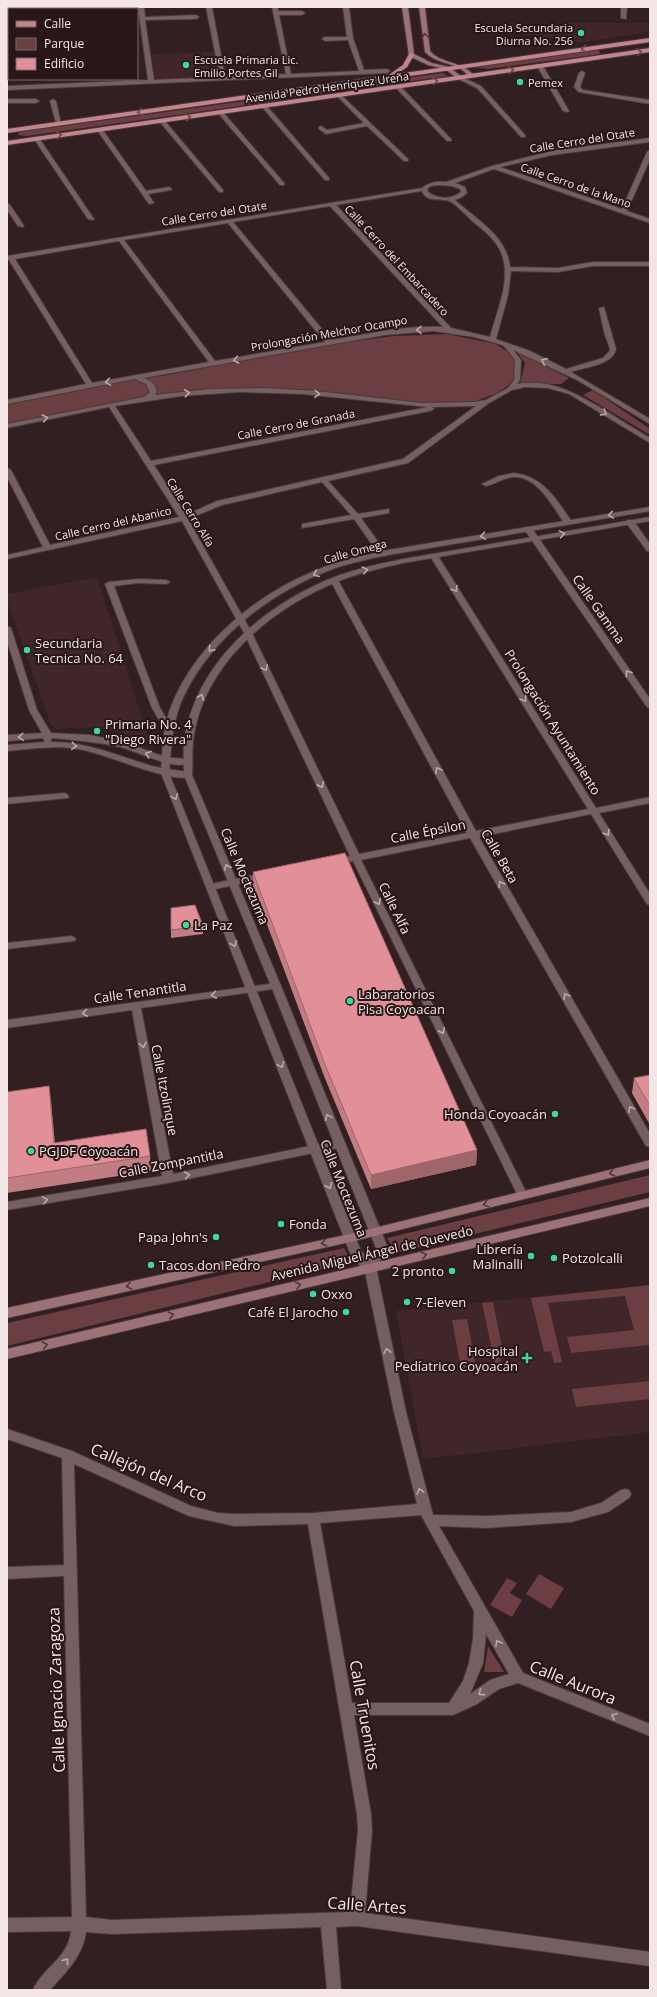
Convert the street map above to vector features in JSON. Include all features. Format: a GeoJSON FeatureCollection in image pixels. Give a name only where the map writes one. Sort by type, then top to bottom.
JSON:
{"type":"FeatureCollection","features":[{"type":"Feature","properties":{"kind":"main road"},"geometry":{"type":"LineString","coordinates":[[387,74],[405,66],[411,55],[405,7]]}},
{"type":"Feature","properties":{"kind":"main road"},"geometry":{"type":"LineString","coordinates":[[422,7],[427,51],[434,57],[461,66],[472,76]]}},
{"type":"Feature","properties":{"kind":"main road","name":"Avenida Pedro Henríquez Ureña"},"geometry":{"type":"LineString","coordinates":[[7,131],[284,92],[387,74],[447,68],[650,40]]}},
{"type":"Feature","properties":{"kind":"main road"},"geometry":{"type":"LineString","coordinates":[[605,46],[617,55]]}},
{"type":"Feature","properties":{"kind":"main road","name":"Avenida Pedro Henríquez Ureña"},"geometry":{"type":"LineString","coordinates":[[7,143],[650,50]]}},
{"type":"Feature","properties":{"kind":"main road"},"geometry":{"type":"LineString","coordinates":[[411,55],[430,64],[447,68],[460,78]]}},
{"type":"Feature","properties":{"kind":"main road"},"geometry":{"type":"LineString","coordinates":[[284,92],[291,102]]}},
{"type":"Feature","properties":{"kind":"main road","name":"Avenida Miguel Ángel de Quevedo"},"geometry":{"type":"LineString","coordinates":[[7,1313],[350,1238],[522,1194],[650,1164]]}},
{"type":"Feature","properties":{"kind":"main road","name":"Avenida Miguel Ángel de Quevedo"},"geometry":{"type":"LineString","coordinates":[[7,1354],[650,1202]]}},
{"type":"Feature","properties":{"kind":"street"},"geometry":{"type":"LineString","coordinates":[[141,7],[151,81]]}},
{"type":"Feature","properties":{"kind":"street"},"geometry":{"type":"LineString","coordinates":[[209,7],[223,78]]}},
{"type":"Feature","properties":{"kind":"street"},"geometry":{"type":"LineString","coordinates":[[275,7],[289,76]]}},
{"type":"Feature","properties":{"kind":"street"},"geometry":{"type":"LineString","coordinates":[[346,7],[350,38],[362,72]]}},
{"type":"Feature","properties":{"kind":"street"},"geometry":{"type":"LineString","coordinates":[[624,7],[624,18]]}},
{"type":"Feature","properties":{"kind":"street"},"geometry":{"type":"LineString","coordinates":[[276,13],[302,13]]}},
{"type":"Feature","properties":{"kind":"street"},"geometry":{"type":"LineString","coordinates":[[142,19],[196,17]]}},
{"type":"Feature","properties":{"kind":"street"},"geometry":{"type":"LineString","coordinates":[[325,39],[350,38]]}},
{"type":"Feature","properties":{"kind":"street"},"geometry":{"type":"LineString","coordinates":[[540,66],[566,112]]}},
{"type":"Feature","properties":{"kind":"street"},"geometry":{"type":"LineString","coordinates":[[7,88],[84,82],[151,81],[362,72],[387,74]]}},
{"type":"Feature","properties":{"kind":"street"},"geometry":{"type":"LineString","coordinates":[[582,73],[577,87],[581,91],[650,102]]}},
{"type":"Feature","properties":{"kind":"street"},"geometry":{"type":"LineString","coordinates":[[472,76],[475,83],[523,136]]}},
{"type":"Feature","properties":{"kind":"street"},"geometry":{"type":"LineString","coordinates":[[460,78],[475,83]]}},
{"type":"Feature","properties":{"kind":"street"},"geometry":{"type":"LineString","coordinates":[[398,87],[449,140]]}},
{"type":"Feature","properties":{"kind":"street"},"geometry":{"type":"LineString","coordinates":[[339,95],[367,124],[406,160]]}},
{"type":"Feature","properties":{"kind":"street"},"geometry":{"type":"LineString","coordinates":[[7,102],[36,101]]}},
{"type":"Feature","properties":{"kind":"street"},"geometry":{"type":"LineString","coordinates":[[53,102],[59,124]]}},
{"type":"Feature","properties":{"kind":"street"},"geometry":{"type":"LineString","coordinates":[[264,106],[327,180]]}},
{"type":"Feature","properties":{"kind":"street"},"geometry":{"type":"LineString","coordinates":[[220,112],[282,184]]}},
{"type":"Feature","properties":{"kind":"street"},"geometry":{"type":"LineString","coordinates":[[162,121],[221,191]]}},
{"type":"Feature","properties":{"kind":"street"},"geometry":{"type":"LineString","coordinates":[[321,128],[326,132],[367,124]]}},
{"type":"Feature","properties":{"kind":"street"},"geometry":{"type":"LineString","coordinates":[[100,130],[151,203]]}},
{"type":"Feature","properties":{"kind":"street"},"geometry":{"type":"LineString","coordinates":[[37,139],[91,219]]}},
{"type":"Feature","properties":{"kind":"street","name":"Calle Cerro del Otate"},"geometry":{"type":"LineString","coordinates":[[9,257],[424,189],[433,184],[448,183],[494,167],[552,153],[650,140]]}},
{"type":"Feature","properties":{"kind":"street"},"geometry":{"type":"LineString","coordinates":[[624,212],[650,152]]}},
{"type":"Feature","properties":{"kind":"street","name":"Calle Cerro de la Mano"},"geometry":{"type":"LineString","coordinates":[[494,167],[650,221]]}},
{"type":"Feature","properties":{"kind":"street"},"geometry":{"type":"LineString","coordinates":[[424,189],[424,193],[430,197],[450,199],[459,197],[464,191],[457,185],[448,183]]}},
{"type":"Feature","properties":{"kind":"street"},"geometry":{"type":"LineString","coordinates":[[144,193],[169,189]]}},
{"type":"Feature","properties":{"kind":"street"},"geometry":{"type":"LineString","coordinates":[[450,199],[494,238],[503,250],[508,269],[506,287],[492,340]]}},
{"type":"Feature","properties":{"kind":"street","name":"Calle Cerro del Embarcadero"},"geometry":{"type":"LineString","coordinates":[[331,204],[449,330]]}},
{"type":"Feature","properties":{"kind":"street"},"geometry":{"type":"LineString","coordinates":[[7,205],[21,226]]}},
{"type":"Feature","properties":{"kind":"street"},"geometry":{"type":"LineString","coordinates":[[229,221],[330,342]]}},
{"type":"Feature","properties":{"kind":"street"},"geometry":{"type":"LineString","coordinates":[[120,239],[214,364]]}},
{"type":"Feature","properties":{"kind":"street"},"geometry":{"type":"LineString","coordinates":[[9,257],[90,385]]}},
{"type":"Feature","properties":{"kind":"street"},"geometry":{"type":"LineString","coordinates":[[508,269],[558,270],[594,264],[650,264]]}},
{"type":"Feature","properties":{"kind":"street"},"geometry":{"type":"LineString","coordinates":[[566,372],[605,359],[612,353],[613,349],[607,332],[602,308]]}},
{"type":"Feature","properties":{"kind":"street","name":"Prolongación Melchor Ocampo"},"geometry":{"type":"LineString","coordinates":[[7,402],[90,385],[159,374],[330,342],[415,329],[449,330],[506,344],[591,385],[650,422]]}},
{"type":"Feature","properties":{"kind":"street"},"geometry":{"type":"LineString","coordinates":[[506,344],[518,360],[517,380],[510,390]]}},
{"type":"Feature","properties":{"kind":"street"},"geometry":{"type":"LineString","coordinates":[[159,374],[152,381],[158,390],[165,395]]}},
{"type":"Feature","properties":{"kind":"street"},"geometry":{"type":"LineString","coordinates":[[134,378],[149,383],[154,392],[147,398]]}},
{"type":"Feature","properties":{"kind":"street"},"geometry":{"type":"LineString","coordinates":[[7,426],[165,395],[238,390],[278,391],[414,404],[448,405],[488,401],[510,390],[528,385],[545,385],[571,393],[650,441]]}},
{"type":"Feature","properties":{"kind":"street"},"geometry":{"type":"LineString","coordinates":[[571,393],[591,385]]}},
{"type":"Feature","properties":{"kind":"street","name":"Calle Cerro del Abanico"},"geometry":{"type":"LineString","coordinates":[[7,557],[184,518],[220,503],[405,462],[488,401]]}},
{"type":"Feature","properties":{"kind":"street","name":"Calle Cerro Alfa"},"geometry":{"type":"LineString","coordinates":[[111,405],[184,518],[248,633]]}},
{"type":"Feature","properties":{"kind":"street","name":"Calle Cerro de Granada"},"geometry":{"type":"LineString","coordinates":[[148,464],[448,405]]}},
{"type":"Feature","properties":{"kind":"street"},"geometry":{"type":"LineString","coordinates":[[7,470],[48,549]]}},
{"type":"Feature","properties":{"kind":"street"},"geometry":{"type":"LineString","coordinates":[[486,484],[501,476],[514,474],[536,481],[568,522]]}},
{"type":"Feature","properties":{"kind":"street"},"geometry":{"type":"LineString","coordinates":[[323,479],[356,516],[383,554]]}},
{"type":"Feature","properties":{"kind":"street","name":"Calle Omega"},"geometry":{"type":"LineString","coordinates":[[164,760],[168,728],[179,695],[193,670],[214,645],[242,620],[274,596],[304,579],[347,562],[383,554],[650,509]]}},
{"type":"Feature","properties":{"kind":"street"},"geometry":{"type":"LineString","coordinates":[[305,526],[386,511]]}},
{"type":"Feature","properties":{"kind":"street","name":"Calle Omega"},"geometry":{"type":"LineString","coordinates":[[186,762],[190,729],[200,698],[220,664],[248,633],[289,603],[334,580],[391,564],[650,519]]}},
{"type":"Feature","properties":{"kind":"street"},"geometry":{"type":"LineString","coordinates":[[630,522],[650,548]]}},
{"type":"Feature","properties":{"kind":"street","name":"Calle Gamma"},"geometry":{"type":"LineString","coordinates":[[528,529],[650,705]]}},
{"type":"Feature","properties":{"kind":"street","name":"Prolongación Ayuntamiento"},"geometry":{"type":"LineString","coordinates":[[434,556],[650,902]]}},
{"type":"Feature","properties":{"kind":"street","name":"Calle Beta"},"geometry":{"type":"LineString","coordinates":[[334,580],[473,835],[650,1143]]}},
{"type":"Feature","properties":{"kind":"street"},"geometry":{"type":"LineString","coordinates":[[166,582],[138,581],[109,584],[156,708],[168,728]]}},
{"type":"Feature","properties":{"kind":"street"},"geometry":{"type":"LineString","coordinates":[[7,628],[33,710],[48,735],[47,746]]}},
{"type":"Feature","properties":{"kind":"street","name":"Calle Alfa"},"geometry":{"type":"LineString","coordinates":[[248,633],[356,858],[522,1194]]}},
{"type":"Feature","properties":{"kind":"street"},"geometry":{"type":"LineString","coordinates":[[7,738],[48,735],[90,738],[124,745],[164,760],[186,762]]}},
{"type":"Feature","properties":{"kind":"street"},"geometry":{"type":"LineString","coordinates":[[7,748],[47,746],[86,748],[165,773],[188,775]]}},
{"type":"Feature","properties":{"kind":"street","name":"Calle Moctezuma"},"geometry":{"type":"LineString","coordinates":[[164,760],[165,773],[356,1253],[370,1268],[382,1248],[376,1231],[188,775],[186,762]]}},
{"type":"Feature","properties":{"kind":"street"},"geometry":{"type":"LineString","coordinates":[[7,801],[65,796]]}},
{"type":"Feature","properties":{"kind":"street","name":"Calle Épsilon"},"geometry":{"type":"LineString","coordinates":[[327,864],[650,800]]}},
{"type":"Feature","properties":{"kind":"street"},"geometry":{"type":"LineString","coordinates":[[211,887],[275,874]]}},
{"type":"Feature","properties":{"kind":"street"},"geometry":{"type":"LineString","coordinates":[[7,946],[71,939]]}},
{"type":"Feature","properties":{"kind":"street","name":"Calle Tenantitla"},"geometry":{"type":"LineString","coordinates":[[7,1024],[276,986]]}},
{"type":"Feature","properties":{"kind":"street","name":"Calle Itzolinque"},"geometry":{"type":"LineString","coordinates":[[136,1006],[168,1179]]}},
{"type":"Feature","properties":{"kind":"street","name":"Calle Zompantitla"},"geometry":{"type":"LineString","coordinates":[[7,1206],[168,1179],[339,1144]]}},
{"type":"Feature","properties":{"kind":"street"},"geometry":{"type":"LineString","coordinates":[[370,1268],[400,1412],[427,1514],[518,1677]]}},
{"type":"Feature","properties":{"kind":"street","name":"Callejón del Arco"},"geometry":{"type":"LineString","coordinates":[[7,1434],[68,1455],[189,1511],[202,1515],[234,1520],[427,1514],[487,1522],[570,1517],[604,1508],[625,1494]]}},
{"type":"Feature","properties":{"kind":"street","name":"Calle Ignacio Zaragoza"},"geometry":{"type":"LineString","coordinates":[[40,1990],[63,1964],[77,1944],[79,1924],[69,1570],[68,1455]]}},
{"type":"Feature","properties":{"kind":"street","name":"Calle Truenitos"},"geometry":{"type":"LineString","coordinates":[[313,1518],[364,1814],[365,1831],[357,1919]]}},
{"type":"Feature","properties":{"kind":"street"},"geometry":{"type":"LineString","coordinates":[[7,1573],[69,1570]]}},
{"type":"Feature","properties":{"kind":"street"},"geometry":{"type":"LineString","coordinates":[[453,1709],[462,1696],[476,1666],[480,1647],[479,1609]]}},
{"type":"Feature","properties":{"kind":"street","name":"Calle Aurora"},"geometry":{"type":"LineString","coordinates":[[346,1709],[453,1709],[472,1700],[495,1684],[518,1677],[650,1730]]}},
{"type":"Feature","properties":{"kind":"street"},"geometry":{"type":"LineString","coordinates":[[328,1919],[334,1990]]}},
{"type":"Feature","properties":{"kind":"street","name":"Calle Artes"},"geometry":{"type":"LineString","coordinates":[[7,1925],[79,1924],[112,1927],[357,1919],[650,1959]]}},
{"type":"Feature","properties":{"kind":"shaded area","name":"Escuela Secundaria Diurna No. 256"},"geometry":{"type":"Polygon","coordinates":[[[521,22],[529,29],[573,23],[650,23],[650,32],[577,43],[573,40],[524,35],[510,24],[521,22]]]}},
{"type":"Feature","properties":{"kind":"shaded area","name":"Escuela Primaria Lic. Emilio Portes Gil"},"geometry":{"type":"Polygon","coordinates":[[[215,52],[220,77],[155,81],[152,54],[215,52]]]}},
{"type":"Feature","properties":{"kind":"shaded area"},"geometry":{"type":"Polygon","coordinates":[[[97,577],[150,743],[102,727],[56,729],[51,725],[7,601],[7,594],[97,577]]]}},
{"type":"Feature","properties":{"kind":"shaded area","name":"Hospital Pedíatrico Coyoacán"},"geometry":{"type":"Polygon","coordinates":[[[650,1285],[650,1432],[423,1459],[396,1311],[650,1285]]]}},
{"type":"Feature","properties":{"kind":"green space"},"geometry":{"type":"Polygon","coordinates":[[[598,50],[601,54],[488,69],[472,67],[598,50]]]}},
{"type":"Feature","properties":{"kind":"green space"},"geometry":{"type":"Polygon","coordinates":[[[443,73],[448,76],[295,97],[295,93],[443,73]]]}},
{"type":"Feature","properties":{"kind":"green space"},"geometry":{"type":"Polygon","coordinates":[[[282,96],[282,100],[27,136],[18,135],[19,132],[282,96]]]}},
{"type":"Feature","properties":{"kind":"green space"},"geometry":{"type":"Polygon","coordinates":[[[447,334],[496,344],[511,354],[515,362],[513,380],[509,385],[497,393],[476,401],[447,404],[397,402],[293,391],[186,392],[7,425],[7,403],[115,381],[161,376],[330,344],[394,336],[447,334]]]}},
{"type":"Feature","properties":{"kind":"green space"},"geometry":{"type":"Polygon","coordinates":[[[516,351],[569,378],[561,384],[518,385],[521,381],[525,363],[516,351]]]}},
{"type":"Feature","properties":{"kind":"green space"},"geometry":{"type":"Polygon","coordinates":[[[593,390],[650,429],[650,435],[583,395],[593,390]]]}},
{"type":"Feature","properties":{"kind":"green space"},"geometry":{"type":"Polygon","coordinates":[[[650,1175],[650,1192],[396,1253],[387,1238],[650,1175]]]}},
{"type":"Feature","properties":{"kind":"green space"},"geometry":{"type":"Polygon","coordinates":[[[344,1248],[352,1262],[7,1346],[7,1323],[344,1248]]]}},
{"type":"Feature","properties":{"kind":"green space"},"geometry":{"type":"Polygon","coordinates":[[[650,1285],[650,1345],[571,1353],[567,1337],[634,1330],[625,1296],[548,1303],[562,1362],[554,1363],[551,1351],[544,1352],[531,1298],[650,1285]]]}},
{"type":"Feature","properties":{"kind":"green space"},"geometry":{"type":"Polygon","coordinates":[[[493,1302],[503,1352],[499,1353],[502,1368],[496,1369],[482,1303],[493,1302]]]}},
{"type":"Feature","properties":{"kind":"green space"},"geometry":{"type":"Polygon","coordinates":[[[467,1319],[477,1371],[462,1373],[452,1320],[467,1319]]]}},
{"type":"Feature","properties":{"kind":"green space"},"geometry":{"type":"Polygon","coordinates":[[[650,1381],[650,1399],[576,1407],[572,1389],[650,1381]]]}},
{"type":"Feature","properties":{"kind":"green space"},"geometry":{"type":"Polygon","coordinates":[[[539,1574],[564,1588],[551,1609],[526,1594],[539,1574]]]}},
{"type":"Feature","properties":{"kind":"green space"},"geometry":{"type":"Polygon","coordinates":[[[507,1578],[517,1583],[510,1593],[522,1600],[512,1617],[490,1605],[507,1578]]]}},
{"type":"Feature","properties":{"kind":"green space"},"geometry":{"type":"Polygon","coordinates":[[[488,1646],[504,1672],[484,1672],[488,1646]]]}},
{"type":"Feature","properties":{"kind":"building","name":"Labaratorios Pisa Coyoacan"},"geometry":{"type":"Polygon","coordinates":[[[345,853],[477,1150],[371,1175],[324,1062],[253,872],[345,853]]]}},
{"type":"Feature","properties":{"kind":"building"},"geometry":{"type":"Polygon","coordinates":[[[195,905],[203,926],[171,930],[171,908],[195,905]]]}},
{"type":"Feature","properties":{"kind":"building"},"geometry":{"type":"Polygon","coordinates":[[[650,1075],[650,1106],[634,1078],[650,1075]]]}},
{"type":"Feature","properties":{"kind":"building","name":"PGJDF Coyoacán"},"geometry":{"type":"Polygon","coordinates":[[[49,1086],[54,1143],[146,1129],[150,1156],[7,1178],[7,1092],[49,1086]]]}},
{"type":"Feature","properties":{"kind":"place","name":"Escuela Secundaria Diurna No. 256"},"geometry":{"type":"Point","coordinates":[581,33]}},
{"type":"Feature","properties":{"kind":"place","name":"Escuela Primaria Lic. Emilio Portes Gil"},"geometry":{"type":"Point","coordinates":[186,65]}},
{"type":"Feature","properties":{"kind":"place","name":"Pemex"},"geometry":{"type":"Point","coordinates":[520,82]}},
{"type":"Feature","properties":{"kind":"place","name":"Secundaria Tecnica No. 64"},"geometry":{"type":"Point","coordinates":[27,650]}},
{"type":"Feature","properties":{"kind":"place","name":"Primaria No. 4 \"Diego Rivera\""},"geometry":{"type":"Point","coordinates":[97,731]}},
{"type":"Feature","properties":{"kind":"place","name":"La Paz"},"geometry":{"type":"Point","coordinates":[186,925]}},
{"type":"Feature","properties":{"kind":"place","name":"Labaratorios Pisa Coyoacan"},"geometry":{"type":"Point","coordinates":[350,1001]}},
{"type":"Feature","properties":{"kind":"place","name":"Honda Coyoacán"},"geometry":{"type":"Point","coordinates":[555,1114]}},
{"type":"Feature","properties":{"kind":"place","name":"PGJDF Coyoacán"},"geometry":{"type":"Point","coordinates":[31,1151]}},
{"type":"Feature","properties":{"kind":"place","name":"Fonda"},"geometry":{"type":"Point","coordinates":[281,1224]}},
{"type":"Feature","properties":{"kind":"place","name":"Papa John's"},"geometry":{"type":"Point","coordinates":[216,1237]}},
{"type":"Feature","properties":{"kind":"place","name":"Librería Malinalli"},"geometry":{"type":"Point","coordinates":[531,1256]}},
{"type":"Feature","properties":{"kind":"place","name":"Potzolcalli"},"geometry":{"type":"Point","coordinates":[554,1258]}},
{"type":"Feature","properties":{"kind":"place","name":"Tacos don Pedro"},"geometry":{"type":"Point","coordinates":[151,1265]}},
{"type":"Feature","properties":{"kind":"place","name":"2 pronto"},"geometry":{"type":"Point","coordinates":[452,1271]}},
{"type":"Feature","properties":{"kind":"place","name":"Oxxo"},"geometry":{"type":"Point","coordinates":[313,1294]}},
{"type":"Feature","properties":{"kind":"place","name":"7-Eleven"},"geometry":{"type":"Point","coordinates":[407,1302]}},
{"type":"Feature","properties":{"kind":"place","name":"Café El Jarocho"},"geometry":{"type":"Point","coordinates":[346,1312]}},
{"type":"Feature","properties":{"kind":"place","name":"Hospital Pedíatrico Coyoacán"},"geometry":{"type":"Point","coordinates":[527,1358]}}]}
